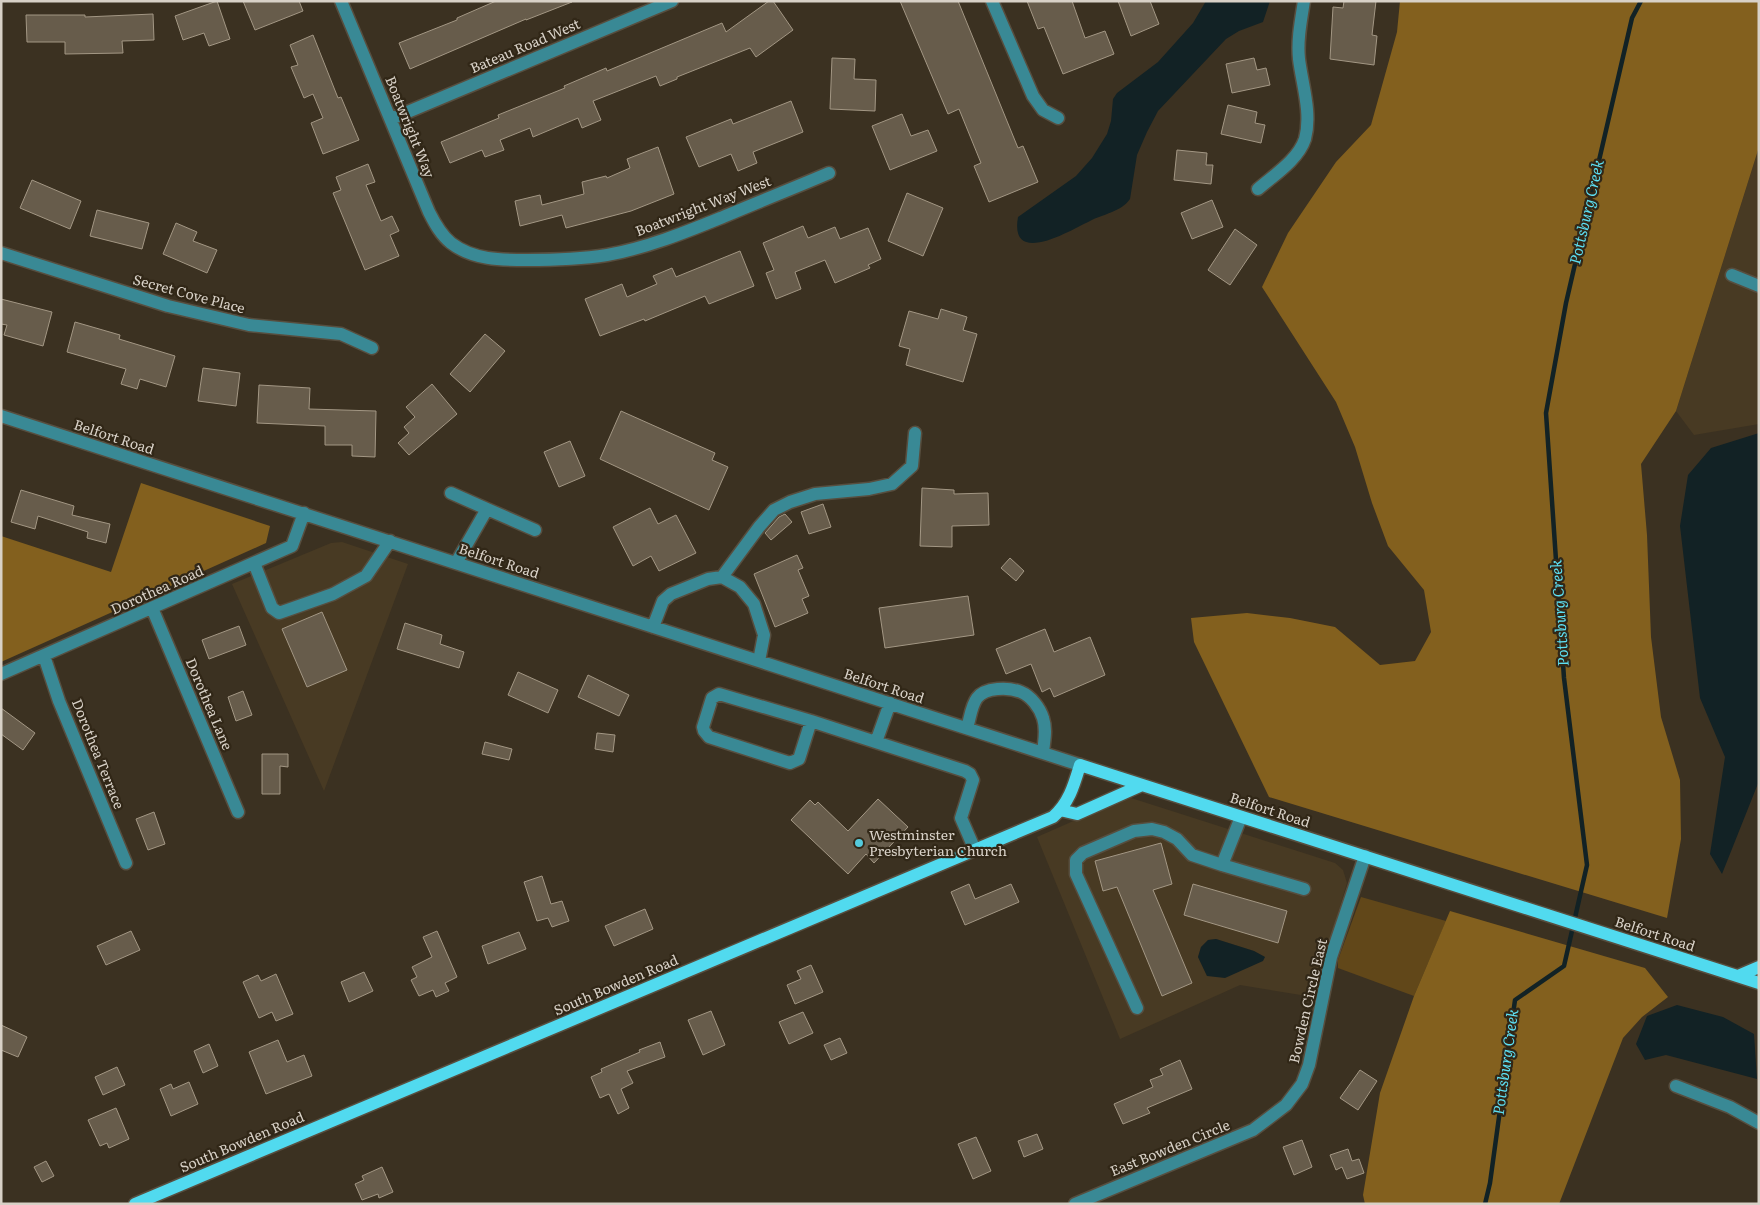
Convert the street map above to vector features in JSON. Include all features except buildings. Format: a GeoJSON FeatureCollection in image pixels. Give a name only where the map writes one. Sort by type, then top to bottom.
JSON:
{"type":"FeatureCollection","features":[{"type":"Feature","properties":{"kind":"main road","name":"South Bowden Road"},"geometry":{"type":"LineString","coordinates":[[135,1204],[1053,817],[1070,797],[1080,765]]}},
{"type":"Feature","properties":{"kind":"main road","name":"Belfort Road"},"geometry":{"type":"LineString","coordinates":[[1080,765],[1759,983]]}},
{"type":"Feature","properties":{"kind":"main road"},"geometry":{"type":"LineString","coordinates":[[1060,810],[1077,814],[1142,785]]}},
{"type":"Feature","properties":{"kind":"main road"},"geometry":{"type":"LineString","coordinates":[[1738,976],[1759,967]]}},
{"type":"Feature","properties":{"kind":"street","name":"Boatwright Way"},"geometry":{"type":"LineString","coordinates":[[340,1],[391,119],[428,212],[440,232],[451,243],[467,252]]}},
{"type":"Feature","properties":{"kind":"street","name":"Bateau Road West"},"geometry":{"type":"LineString","coordinates":[[391,119],[672,1]]}},
{"type":"Feature","properties":{"kind":"street"},"geometry":{"type":"LineString","coordinates":[[992,1],[1033,96],[1043,110],[1058,118]]}},
{"type":"Feature","properties":{"kind":"street"},"geometry":{"type":"LineString","coordinates":[[1258,189],[1295,156],[1304,140],[1307,124],[1306,104],[1298,57],[1298,40],[1304,1]]}},
{"type":"Feature","properties":{"kind":"street","name":"Boatwright Way West"},"geometry":{"type":"LineString","coordinates":[[467,252],[503,260],[566,260],[608,255],[646,245],[690,230],[829,173]]}},
{"type":"Feature","properties":{"kind":"street","name":"Secret Cove Place"},"geometry":{"type":"LineString","coordinates":[[1,253],[168,306],[249,325],[341,334],[372,348]]}},
{"type":"Feature","properties":{"kind":"street"},"geometry":{"type":"LineString","coordinates":[[1732,275],[1759,286]]}},
{"type":"Feature","properties":{"kind":"street","name":"Belfort Road"},"geometry":{"type":"LineString","coordinates":[[1,416],[1080,765]]}},
{"type":"Feature","properties":{"kind":"street"},"geometry":{"type":"LineString","coordinates":[[722,577],[759,526],[774,510],[790,502],[815,494],[869,489],[892,484],[912,466],[914,436]]}},
{"type":"Feature","properties":{"kind":"street"},"geometry":{"type":"LineString","coordinates":[[451,493],[535,530]]}},
{"type":"Feature","properties":{"kind":"street"},"geometry":{"type":"LineString","coordinates":[[456,563],[487,509]]}},
{"type":"Feature","properties":{"kind":"street","name":"Dorothea Road"},"geometry":{"type":"LineString","coordinates":[[1,674],[292,546],[304,513]]}},
{"type":"Feature","properties":{"kind":"street"},"geometry":{"type":"LineString","coordinates":[[254,563],[272,608],[279,613],[333,594],[366,576],[390,541]]}},
{"type":"Feature","properties":{"kind":"street"},"geometry":{"type":"LineString","coordinates":[[653,627],[663,601],[671,594],[708,579],[722,577],[740,587],[754,604],[764,635],[759,661]]}},
{"type":"Feature","properties":{"kind":"street","name":"Dorothea Lane"},"geometry":{"type":"LineString","coordinates":[[152,608],[238,812]]}},
{"type":"Feature","properties":{"kind":"street","name":"Dorothea Terrace"},"geometry":{"type":"LineString","coordinates":[[44,656],[59,701],[126,863]]}},
{"type":"Feature","properties":{"kind":"street"},"geometry":{"type":"LineString","coordinates":[[968,728],[975,700],[981,694],[996,688],[1021,692],[1034,702],[1043,716],[1046,729],[1043,753]]}},
{"type":"Feature","properties":{"kind":"street"},"geometry":{"type":"LineString","coordinates":[[811,721],[799,759],[790,763],[709,737],[703,727],[712,698],[719,694],[811,721],[970,774],[973,780],[961,818],[975,850]]}},
{"type":"Feature","properties":{"kind":"street"},"geometry":{"type":"LineString","coordinates":[[876,742],[890,704]]}},
{"type":"Feature","properties":{"kind":"street"},"geometry":{"type":"LineString","coordinates":[[1222,865],[1241,817]]}},
{"type":"Feature","properties":{"kind":"street"},"geometry":{"type":"LineString","coordinates":[[1137,1008],[1076,874],[1076,860],[1083,853],[1134,830],[1152,829],[1164,832],[1177,839],[1192,854],[1222,865],[1304,889]]}},
{"type":"Feature","properties":{"kind":"street","name":"Bowden Circle East"},"geometry":{"type":"LineString","coordinates":[[1274,1116],[1286,1105],[1302,1084],[1309,1065],[1331,958],[1365,856]]}},
{"type":"Feature","properties":{"kind":"street"},"geometry":{"type":"LineString","coordinates":[[1676,1086],[1730,1108],[1759,1124]]}},
{"type":"Feature","properties":{"kind":"street","name":"East Bowden Circle"},"geometry":{"type":"LineString","coordinates":[[1075,1204],[1087,1201],[1253,1130],[1274,1116]]}},
{"type":"Feature","properties":{"kind":"shaded area"},"geometry":{"type":"Polygon","coordinates":[[[1206,1],[1270,1],[1263,22],[1239,31],[1226,39],[1158,111],[1137,155],[1130,199],[1122,207],[1044,242],[1032,243],[1023,240],[1018,232],[1018,217],[1076,176],[1092,158],[1107,134],[1111,121],[1113,99],[1117,93],[1158,62],[1193,23],[1206,1]]]}},
{"type":"Feature","properties":{"kind":"shaded area"},"geometry":{"type":"Polygon","coordinates":[[[1400,1],[1759,1],[1759,147],[1676,411],[1641,464],[1647,535],[1651,637],[1661,717],[1680,780],[1681,839],[1667,918],[1269,797],[1194,642],[1191,618],[1247,613],[1290,618],[1335,627],[1380,665],[1415,661],[1431,632],[1424,590],[1388,546],[1372,503],[1355,447],[1336,402],[1262,287],[1288,233],[1336,162],[1371,125],[1397,32],[1400,1]]]}},
{"type":"Feature","properties":{"kind":"shaded area"},"geometry":{"type":"Polygon","coordinates":[[[1759,147],[1759,424],[1694,435],[1676,411],[1759,147]]]}},
{"type":"Feature","properties":{"kind":"shaded area"},"geometry":{"type":"Polygon","coordinates":[[[1759,433],[1759,781],[1722,874],[1710,854],[1725,757],[1700,698],[1680,526],[1688,475],[1711,448],[1759,433]]]}},
{"type":"Feature","properties":{"kind":"shaded area"},"geometry":{"type":"Polygon","coordinates":[[[141,483],[270,526],[266,543],[1,662],[1,536],[111,572],[141,483]]]}},
{"type":"Feature","properties":{"kind":"shaded area"},"geometry":{"type":"Polygon","coordinates":[[[342,542],[408,564],[324,791],[232,584],[331,543],[342,542]]]}},
{"type":"Feature","properties":{"kind":"shaded area"},"geometry":{"type":"Polygon","coordinates":[[[1128,797],[1335,863],[1343,870],[1347,883],[1313,997],[1240,985],[1120,1039],[1037,837],[1128,797]],[[1216,939],[1208,940],[1201,947],[1198,957],[1207,976],[1265,957],[1254,951],[1216,939]]]}},
{"type":"Feature","properties":{"kind":"shaded area"},"geometry":{"type":"Polygon","coordinates":[[[1361,897],[1446,921],[1414,996],[1338,968],[1338,960],[1361,897]]]}},
{"type":"Feature","properties":{"kind":"shaded area"},"geometry":{"type":"Polygon","coordinates":[[[1450,911],[1645,968],[1668,997],[1642,1017],[1623,1038],[1559,1204],[1365,1204],[1363,1195],[1380,1093],[1414,996],[1450,911]]]}},
{"type":"Feature","properties":{"kind":"shaded area"},"geometry":{"type":"Polygon","coordinates":[[[1216,939],[1254,951],[1265,957],[1263,961],[1225,978],[1207,976],[1198,957],[1201,947],[1208,940],[1216,939]]]}},
{"type":"Feature","properties":{"kind":"shaded area"},"geometry":{"type":"Polygon","coordinates":[[[1677,1005],[1723,1017],[1754,1034],[1757,1079],[1666,1055],[1645,1060],[1636,1044],[1647,1016],[1677,1005]]]}},
{"type":"Feature","properties":{"kind":"waterway","name":"Pottsburg Creek"},"geometry":{"type":"LineString","coordinates":[[1485,1204],[1490,1183],[1515,1000],[1564,966],[1587,865],[1564,678],[1546,413],[1566,303],[1632,18],[1641,1]]}},
{"type":"Feature","properties":{"kind":"place","name":"Westminster Presbyterian Church"},"geometry":{"type":"Point","coordinates":[859,843]}}]}
